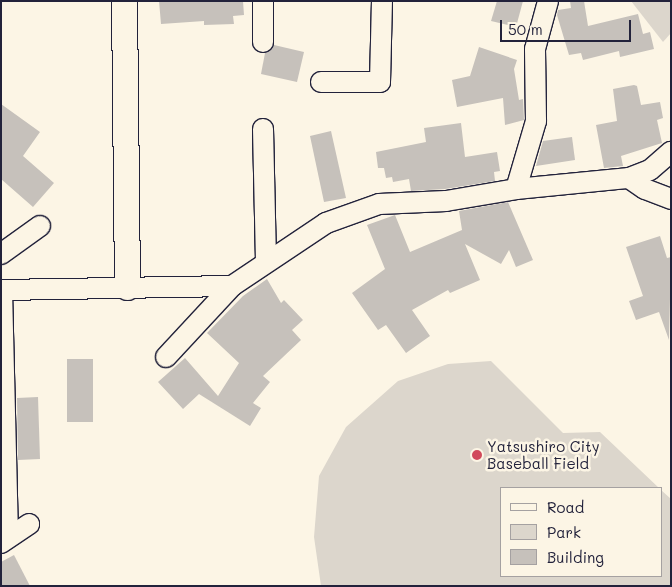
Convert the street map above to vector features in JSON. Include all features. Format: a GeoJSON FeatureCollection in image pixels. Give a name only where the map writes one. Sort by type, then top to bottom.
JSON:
{"type":"FeatureCollection","features":[{"type":"Feature","properties":{"kind":"street"},"geometry":{"type":"LineString","coordinates":[[124,1],[127,287]]}},
{"type":"Feature","properties":{"kind":"street"},"geometry":{"type":"LineString","coordinates":[[263,1],[263,42]]}},
{"type":"Feature","properties":{"kind":"street"},"geometry":{"type":"LineString","coordinates":[[321,82],[380,82],[382,1]]}},
{"type":"Feature","properties":{"kind":"street"},"geometry":{"type":"LineString","coordinates":[[516,189],[536,121],[535,49],[548,1]]}},
{"type":"Feature","properties":{"kind":"street"},"geometry":{"type":"LineString","coordinates":[[263,128],[266,260]]}},
{"type":"Feature","properties":{"kind":"street"},"geometry":{"type":"LineString","coordinates":[[166,357],[232,286],[266,260],[326,223],[379,204],[446,201],[516,189],[629,178],[650,170],[671,152]]}},
{"type":"Feature","properties":{"kind":"street"},"geometry":{"type":"LineString","coordinates":[[629,178],[645,189],[671,199]]}},
{"type":"Feature","properties":{"kind":"street"},"geometry":{"type":"LineString","coordinates":[[1,254],[40,226]]}},
{"type":"Feature","properties":{"kind":"street"},"geometry":{"type":"LineString","coordinates":[[5,540],[2,290],[232,286]]}},
{"type":"Feature","properties":{"kind":"street"},"geometry":{"type":"LineString","coordinates":[[5,540],[30,524]]}},
{"type":"Feature","properties":{"kind":"green space"},"geometry":{"type":"Polygon","coordinates":[[[631,1],[671,1],[671,33],[663,42],[631,1]]]}},
{"type":"Feature","properties":{"kind":"green space","name":"Yatsushiro City Baseball Field"},"geometry":{"type":"Polygon","coordinates":[[[491,361],[563,433],[600,432],[658,487],[500,487],[500,577],[662,577],[662,491],[671,499],[671,586],[321,586],[314,537],[319,476],[346,427],[398,381],[448,364],[491,361]]]}},
{"type":"Feature","properties":{"kind":"building"},"geometry":{"type":"Polygon","coordinates":[[[159,1],[243,1],[244,15],[233,16],[234,24],[204,25],[204,21],[161,24],[159,1]]]}},
{"type":"Feature","properties":{"kind":"building"},"geometry":{"type":"Polygon","coordinates":[[[497,1],[523,1],[516,27],[491,21],[497,1]]]}},
{"type":"Feature","properties":{"kind":"building"},"geometry":{"type":"Polygon","coordinates":[[[570,1],[584,1],[588,26],[638,14],[643,34],[650,32],[654,49],[620,57],[619,51],[583,60],[581,53],[569,55],[557,15],[558,10],[571,8],[570,1]]]}},
{"type":"Feature","properties":{"kind":"building"},"geometry":{"type":"Polygon","coordinates":[[[274,45],[304,52],[297,82],[261,74],[265,53],[274,45]]]}},
{"type":"Feature","properties":{"kind":"building"},"geometry":{"type":"Polygon","coordinates":[[[479,47],[517,60],[514,69],[519,100],[523,99],[524,120],[505,125],[503,98],[457,107],[452,80],[470,76],[479,47]]]}},
{"type":"Feature","properties":{"kind":"building"},"geometry":{"type":"Polygon","coordinates":[[[637,86],[641,105],[660,102],[663,118],[657,120],[662,143],[621,156],[623,166],[604,168],[596,125],[617,121],[613,89],[637,86]]]}},
{"type":"Feature","properties":{"kind":"building"},"geometry":{"type":"Polygon","coordinates":[[[1,104],[40,132],[23,156],[54,183],[33,207],[1,179],[1,104]]]}},
{"type":"Feature","properties":{"kind":"building"},"geometry":{"type":"Polygon","coordinates":[[[461,123],[465,157],[497,152],[500,171],[494,172],[495,181],[445,189],[411,191],[409,179],[393,182],[392,177],[386,178],[384,168],[378,168],[376,152],[426,142],[424,128],[461,123]]]}},
{"type":"Feature","properties":{"kind":"building"},"geometry":{"type":"Polygon","coordinates":[[[331,131],[346,198],[324,202],[310,136],[331,131]]]}},
{"type":"Feature","properties":{"kind":"building"},"geometry":{"type":"Polygon","coordinates":[[[572,137],[575,160],[536,166],[543,141],[572,137]]]}},
{"type":"Feature","properties":{"kind":"building"},"geometry":{"type":"Polygon","coordinates":[[[508,202],[533,260],[516,267],[509,250],[501,264],[465,244],[480,280],[450,293],[448,290],[412,310],[430,336],[406,353],[386,325],[378,330],[352,293],[385,269],[367,225],[395,215],[410,252],[462,230],[459,211],[508,202]]]}},
{"type":"Feature","properties":{"kind":"building"},"geometry":{"type":"Polygon","coordinates":[[[660,236],[667,258],[671,257],[669,340],[659,312],[636,320],[629,301],[643,296],[626,247],[660,236]]]}},
{"type":"Feature","properties":{"kind":"building"},"geometry":{"type":"Polygon","coordinates":[[[267,279],[281,303],[284,300],[303,320],[292,330],[301,340],[263,376],[270,382],[253,403],[261,408],[250,426],[199,394],[183,409],[158,382],[185,358],[218,396],[239,363],[207,333],[243,296],[267,279]]]}},
{"type":"Feature","properties":{"kind":"building"},"geometry":{"type":"Polygon","coordinates":[[[67,359],[93,359],[93,422],[67,422],[67,359]]]}},
{"type":"Feature","properties":{"kind":"building"},"geometry":{"type":"Polygon","coordinates":[[[38,397],[40,459],[18,460],[17,398],[38,397]]]}},
{"type":"Feature","properties":{"kind":"building"},"geometry":{"type":"Polygon","coordinates":[[[14,555],[30,586],[1,586],[1,562],[14,555]]]}},
{"type":"Feature","properties":{"kind":"place","name":"Yatsushiro City Baseball Field"},"geometry":{"type":"Point","coordinates":[477,455]}}]}
